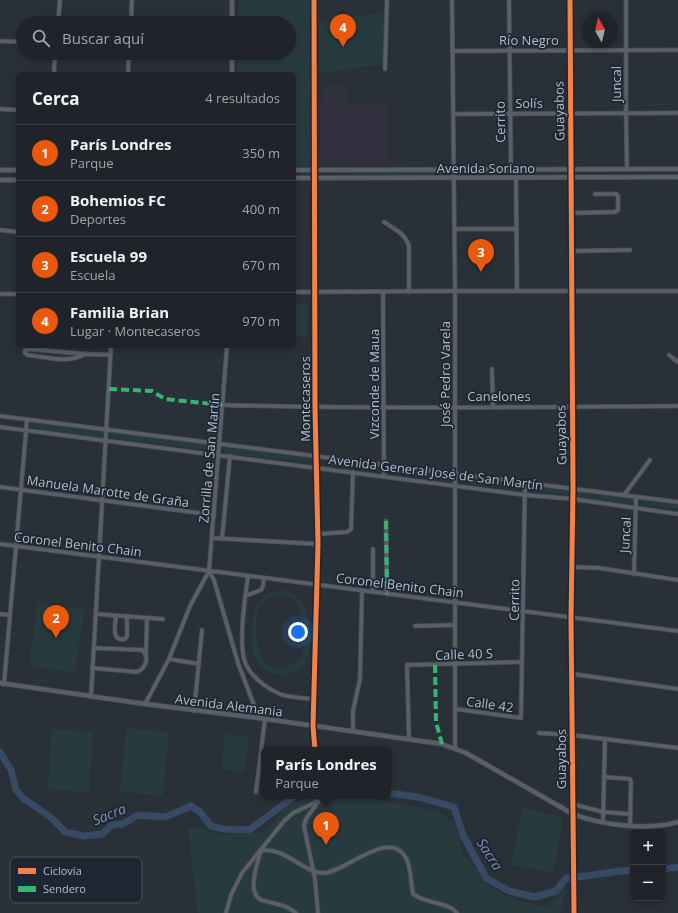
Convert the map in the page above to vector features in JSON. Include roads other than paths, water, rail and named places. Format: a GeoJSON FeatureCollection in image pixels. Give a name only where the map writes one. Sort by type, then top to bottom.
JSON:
{"type":"FeatureCollection","features":[{"type":"Feature","properties":{"kind":"street"},"geometry":{"type":"LineString","coordinates":[[59,16],[60,0]]}},
{"type":"Feature","properties":{"kind":"street"},"geometry":{"type":"LineString","coordinates":[[131,16],[132,0]]}},
{"type":"Feature","properties":{"kind":"street"},"geometry":{"type":"LineString","coordinates":[[232,0],[232,16]]}},
{"type":"Feature","properties":{"kind":"street","name":"Montecaseros"},"geometry":{"type":"LineString","coordinates":[[314,0],[316,467],[318,544],[313,726],[315,747]]}},
{"type":"Feature","properties":{"kind":"street"},"geometry":{"type":"LineString","coordinates":[[385,70],[387,0]]}},
{"type":"Feature","properties":{"kind":"street","name":"José Pedro Varela"},"geometry":{"type":"LineString","coordinates":[[452,0],[455,229],[455,749]]}},
{"type":"Feature","properties":{"kind":"street","name":"Cerrito"},"geometry":{"type":"LineString","coordinates":[[509,0],[511,169],[516,178],[517,291]]}},
{"type":"Feature","properties":{"kind":"street","name":"Guayabos"},"geometry":{"type":"LineString","coordinates":[[570,0],[573,488],[571,618],[573,674],[573,913]]}},
{"type":"Feature","properties":{"kind":"street","name":"Juncal"},"geometry":{"type":"LineString","coordinates":[[626,0],[627,169]]}},
{"type":"Feature","properties":{"kind":"street"},"geometry":{"type":"LineString","coordinates":[[0,41],[16,42]]}},
{"type":"Feature","properties":{"kind":"street","name":"Río Negro"},"geometry":{"type":"LineString","coordinates":[[452,51],[678,50]]}},
{"type":"Feature","properties":{"kind":"street"},"geometry":{"type":"LineString","coordinates":[[54,72],[55,60]]}},
{"type":"Feature","properties":{"kind":"street"},"geometry":{"type":"LineString","coordinates":[[128,72],[129,60]]}},
{"type":"Feature","properties":{"kind":"street"},"geometry":{"type":"LineString","coordinates":[[232,60],[232,72]]}},
{"type":"Feature","properties":{"kind":"street"},"geometry":{"type":"LineString","coordinates":[[0,109],[16,110]]}},
{"type":"Feature","properties":{"kind":"street","name":"Solís"},"geometry":{"type":"LineString","coordinates":[[453,114],[626,112],[678,113]]}},
{"type":"Feature","properties":{"kind":"street","name":"Avenida Soriano"},"geometry":{"type":"LineString","coordinates":[[296,170],[678,169]]}},
{"type":"Feature","properties":{"kind":"street"},"geometry":{"type":"LineString","coordinates":[[0,170],[16,170]]}},
{"type":"Feature","properties":{"kind":"street"},"geometry":{"type":"LineString","coordinates":[[347,170],[347,178]]}},
{"type":"Feature","properties":{"kind":"street","name":"Avenida Soriano"},"geometry":{"type":"LineString","coordinates":[[296,178],[678,177]]}},
{"type":"Feature","properties":{"kind":"street"},"geometry":{"type":"LineString","coordinates":[[0,180],[16,180]]}},
{"type":"Feature","properties":{"kind":"street"},"geometry":{"type":"LineString","coordinates":[[571,213],[615,212],[618,210],[618,196],[616,194],[595,194]]}},
{"type":"Feature","properties":{"kind":"street"},"geometry":{"type":"LineString","coordinates":[[384,222],[401,233],[407,239],[409,246],[409,292]]}},
{"type":"Feature","properties":{"kind":"street"},"geometry":{"type":"LineString","coordinates":[[455,229],[517,229]]}},
{"type":"Feature","properties":{"kind":"street"},"geometry":{"type":"LineString","coordinates":[[0,230],[16,232]]}},
{"type":"Feature","properties":{"kind":"street"},"geometry":{"type":"LineString","coordinates":[[571,251],[630,250]]}},
{"type":"Feature","properties":{"kind":"street"},"geometry":{"type":"LineString","coordinates":[[296,292],[678,291]]}},
{"type":"Feature","properties":{"kind":"street","name":"Vizconde de Maua"},"geometry":{"type":"LineString","coordinates":[[383,292],[384,476]]}},
{"type":"Feature","properties":{"kind":"street"},"geometry":{"type":"LineString","coordinates":[[0,294],[16,294]]}},
{"type":"Feature","properties":{"kind":"street"},"geometry":{"type":"LineString","coordinates":[[91,696],[111,348]]}},
{"type":"Feature","properties":{"kind":"street","name":"Zorrilla de San Martín"},"geometry":{"type":"LineString","coordinates":[[145,704],[169,659],[190,606],[209,571],[220,454],[226,348]]}},
{"type":"Feature","properties":{"kind":"street"},"geometry":{"type":"LineString","coordinates":[[85,354],[78,359],[67,359],[28,355],[25,353],[25,350],[29,349],[110,355]]}},
{"type":"Feature","properties":{"kind":"street"},"geometry":{"type":"LineString","coordinates":[[669,355],[678,362]]}},
{"type":"Feature","properties":{"kind":"street"},"geometry":{"type":"LineString","coordinates":[[492,369],[493,406]]}},
{"type":"Feature","properties":{"kind":"street","name":"Canelones"},"geometry":{"type":"LineString","coordinates":[[223,404],[384,408],[455,406],[678,406]]}},
{"type":"Feature","properties":{"kind":"street","name":"Avenida General José de San Martín"},"geometry":{"type":"LineString","coordinates":[[0,416],[678,502]]}},
{"type":"Feature","properties":{"kind":"street"},"geometry":{"type":"LineString","coordinates":[[2,683],[10,615],[27,420]]}},
{"type":"Feature","properties":{"kind":"street","name":"Avenida General José de San Martín"},"geometry":{"type":"LineString","coordinates":[[0,427],[220,454],[525,495],[573,499],[678,514]]}},
{"type":"Feature","properties":{"kind":"street"},"geometry":{"type":"LineString","coordinates":[[222,539],[230,456]]}},
{"type":"Feature","properties":{"kind":"street"},"geometry":{"type":"LineString","coordinates":[[624,495],[650,460]]}},
{"type":"Feature","properties":{"kind":"street"},"geometry":{"type":"LineString","coordinates":[[317,534],[347,532],[352,528],[352,472]]}},
{"type":"Feature","properties":{"kind":"street","name":"Cerrito"},"geometry":{"type":"LineString","coordinates":[[522,718],[525,483]]}},
{"type":"Feature","properties":{"kind":"street","name":"Manuela Marotte de Graña"},"geometry":{"type":"LineString","coordinates":[[0,487],[214,515]]}},
{"type":"Feature","properties":{"kind":"street","name":"Juncal"},"geometry":{"type":"LineString","coordinates":[[634,574],[637,508],[636,497]]}},
{"type":"Feature","properties":{"kind":"street"},"geometry":{"type":"LineString","coordinates":[[386,521],[387,594]]}},
{"type":"Feature","properties":{"kind":"street"},"geometry":{"type":"LineString","coordinates":[[212,538],[318,544]]}},
{"type":"Feature","properties":{"kind":"street","name":"Coronel Benito Chain"},"geometry":{"type":"LineString","coordinates":[[0,544],[571,618],[678,630]]}},
{"type":"Feature","properties":{"kind":"street"},"geometry":{"type":"LineString","coordinates":[[373,549],[373,592]]}},
{"type":"Feature","properties":{"kind":"street"},"geometry":{"type":"LineString","coordinates":[[572,566],[599,568],[678,580]]}},
{"type":"Feature","properties":{"kind":"street","name":"Zorrilla de San Martín"},"geometry":{"type":"LineString","coordinates":[[209,571],[214,580],[244,681],[259,718]]}},
{"type":"Feature","properties":{"kind":"street"},"geometry":{"type":"LineString","coordinates":[[248,576],[242,640],[244,659],[250,672],[261,683],[281,694],[314,699]]}},
{"type":"Feature","properties":{"kind":"street"},"geometry":{"type":"LineString","coordinates":[[245,596],[261,590],[264,578]]}},
{"type":"Feature","properties":{"kind":"street"},"geometry":{"type":"LineString","coordinates":[[353,732],[353,711],[360,679],[362,591]]}},
{"type":"Feature","properties":{"kind":"street"},"geometry":{"type":"LineString","coordinates":[[0,614],[10,615]]}},
{"type":"Feature","properties":{"kind":"street"},"geometry":{"type":"LineString","coordinates":[[96,614],[163,619]]}},
{"type":"Feature","properties":{"kind":"street"},"geometry":{"type":"LineString","coordinates":[[116,616],[115,635],[116,638],[120,640],[125,639],[127,636],[127,616]]}},
{"type":"Feature","properties":{"kind":"street"},"geometry":{"type":"LineString","coordinates":[[92,668],[137,672],[142,670],[145,666],[147,618]]}},
{"type":"Feature","properties":{"kind":"street"},"geometry":{"type":"LineString","coordinates":[[415,626],[455,625]]}},
{"type":"Feature","properties":{"kind":"street"},"geometry":{"type":"LineString","coordinates":[[194,710],[202,630]]}},
{"type":"Feature","properties":{"kind":"street"},"geometry":{"type":"LineString","coordinates":[[94,648],[142,650],[146,655]]}},
{"type":"Feature","properties":{"kind":"street"},"geometry":{"type":"LineString","coordinates":[[169,659],[199,664]]}},
{"type":"Feature","properties":{"kind":"street","name":"Calle 40 S"},"geometry":{"type":"LineString","coordinates":[[409,739],[407,665],[522,662]]}},
{"type":"Feature","properties":{"kind":"street"},"geometry":{"type":"LineString","coordinates":[[573,674],[678,689]]}},
{"type":"Feature","properties":{"kind":"street","name":"Avenida Alemania"},"geometry":{"type":"LineString","coordinates":[[2,683],[442,744],[479,760],[573,814],[588,820],[630,826],[670,825],[678,822]]}},
{"type":"Feature","properties":{"kind":"street","name":"Calle 42"},"geometry":{"type":"LineString","coordinates":[[456,709],[522,718]]}},
{"type":"Feature","properties":{"kind":"street"},"geometry":{"type":"LineString","coordinates":[[262,747],[265,720]]}},
{"type":"Feature","properties":{"kind":"street"},"geometry":{"type":"LineString","coordinates":[[540,733],[572,735],[678,748]]}},
{"type":"Feature","properties":{"kind":"street"},"geometry":{"type":"LineString","coordinates":[[603,823],[605,739]]}},
{"type":"Feature","properties":{"kind":"street"},"geometry":{"type":"LineString","coordinates":[[256,792],[261,752]]}},
{"type":"Feature","properties":{"kind":"street"},"geometry":{"type":"LineString","coordinates":[[604,777],[630,779],[630,826]]}},
{"type":"Feature","properties":{"kind":"street"},"geometry":{"type":"LineString","coordinates":[[226,913],[231,895],[239,879],[284,821],[293,813],[318,801]]}},
{"type":"Feature","properties":{"kind":"street"},"geometry":{"type":"LineString","coordinates":[[318,801],[306,819],[304,826],[314,871],[318,913]]}},
{"type":"Feature","properties":{"kind":"street"},"geometry":{"type":"LineString","coordinates":[[572,804],[604,812],[630,814]]}},
{"type":"Feature","properties":{"kind":"street"},"geometry":{"type":"LineString","coordinates":[[261,850],[282,853],[322,874],[331,872],[373,850],[394,848],[401,851],[406,858],[413,894],[424,901],[450,906],[457,913]]}},
{"type":"Feature","properties":{"kind":"street"},"geometry":{"type":"LineString","coordinates":[[261,850],[254,882],[254,890],[256,895],[261,899],[286,907],[296,913]]}},
{"type":"Feature","properties":{"kind":"waterway","name":"Sacra"},"geometry":{"type":"LineString","coordinates":[[0,752],[11,770],[16,790],[23,798],[53,819],[65,832],[84,836],[102,834],[112,825],[123,824],[138,815],[165,817],[191,806],[200,812],[211,826],[223,829],[249,830],[291,799]]}},
{"type":"Feature","properties":{"kind":"waterway","name":"Sacra"},"geometry":{"type":"LineString","coordinates":[[391,793],[418,797],[454,807],[463,835],[486,878],[509,891],[534,897],[556,891],[566,878],[630,870]]}},
{"type":"Feature","properties":{"kind":"waterway","name":"Sacra"},"geometry":{"type":"LineString","coordinates":[[666,869],[678,867]]}},
{"type":"Feature","properties":{"kind":"place","name":"Familia Brian"},"geometry":{"type":"Point","coordinates":[343,47]}},
{"type":"Feature","properties":{"kind":"place","name":"Escuela 99"},"geometry":{"type":"Point","coordinates":[481,272]}},
{"type":"Feature","properties":{"kind":"place","name":"Bohemios FC"},"geometry":{"type":"Point","coordinates":[56,638]}},
{"type":"Feature","properties":{"kind":"place","name":"París Londres"},"geometry":{"type":"Point","coordinates":[326,845]}}]}
